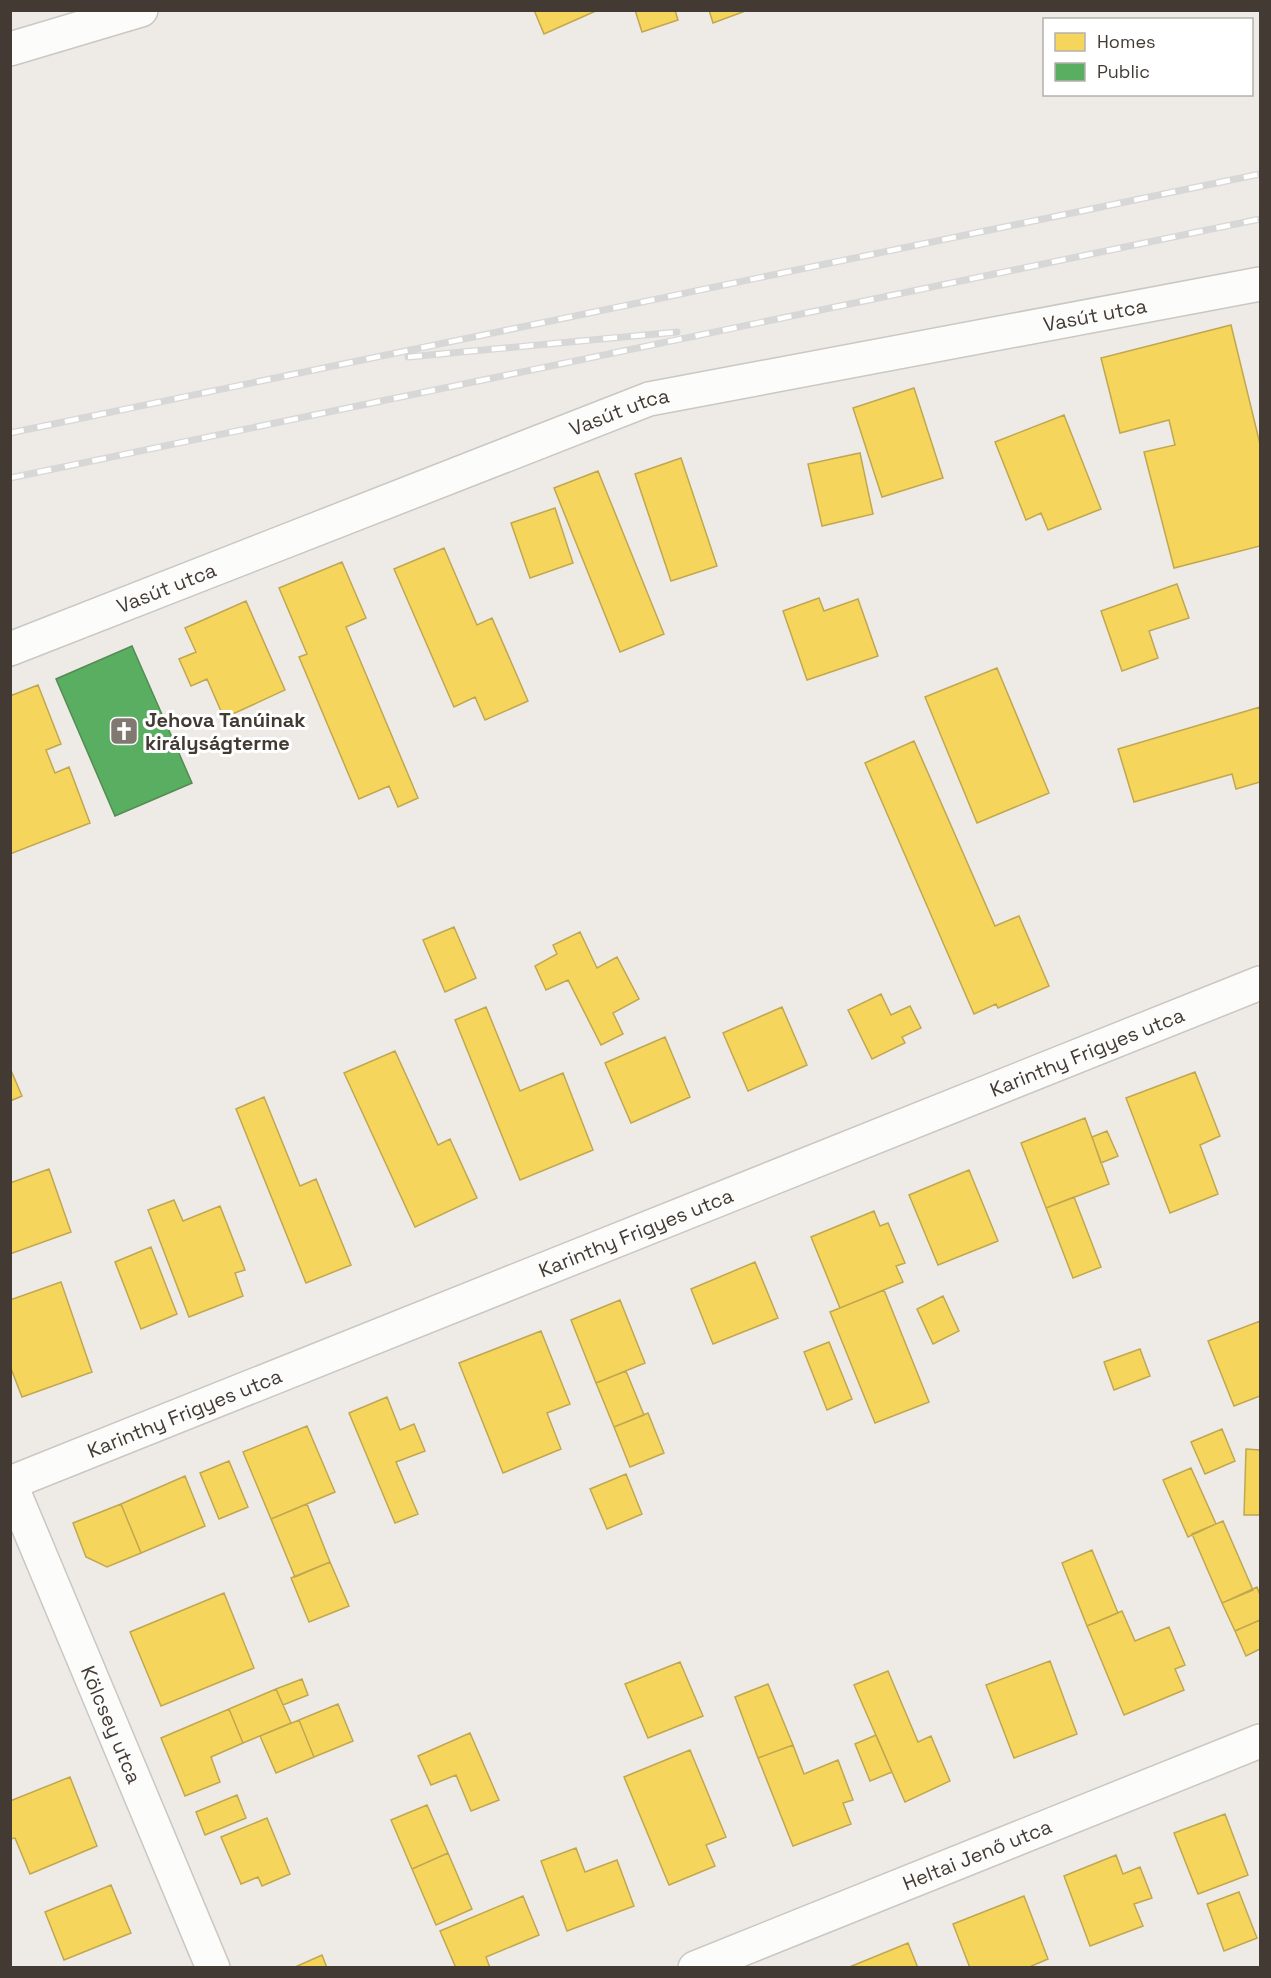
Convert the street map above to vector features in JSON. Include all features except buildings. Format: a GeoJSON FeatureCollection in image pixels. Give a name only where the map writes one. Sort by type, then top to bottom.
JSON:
{"type":"FeatureCollection","features":[{"type":"Feature","properties":{"kind":"street"},"geometry":{"type":"LineString","coordinates":[[10,49],[141,10]]}},
{"type":"Feature","properties":{"kind":"street","name":"Vasút utca"},"geometry":{"type":"LineString","coordinates":[[10,649],[649,399],[1260,284]]}},
{"type":"Feature","properties":{"kind":"street","name":"Karinthy Frigyes utca"},"geometry":{"type":"LineString","coordinates":[[11,1483],[1260,983]]}},
{"type":"Feature","properties":{"kind":"street","name":"Kölcsey utca"},"geometry":{"type":"LineString","coordinates":[[11,1483],[213,1968]]}},
{"type":"Feature","properties":{"kind":"street","name":"Heltai Jenő utca"},"geometry":{"type":"LineString","coordinates":[[695,1968],[1260,1741]]}},
{"type":"Feature","properties":{"kind":"railway"},"geometry":{"type":"LineString","coordinates":[[10,433],[1260,174]]}},
{"type":"Feature","properties":{"kind":"railway"},"geometry":{"type":"LineString","coordinates":[[10,478],[1260,219]]}},
{"type":"Feature","properties":{"kind":"railway"},"geometry":{"type":"LineString","coordinates":[[408,357],[677,332]]}},
{"type":"Feature","properties":{"kind":"place","name":"Jehova Tanúinak királyságterme"},"geometry":{"type":"Point","coordinates":[124,731]}}]}
